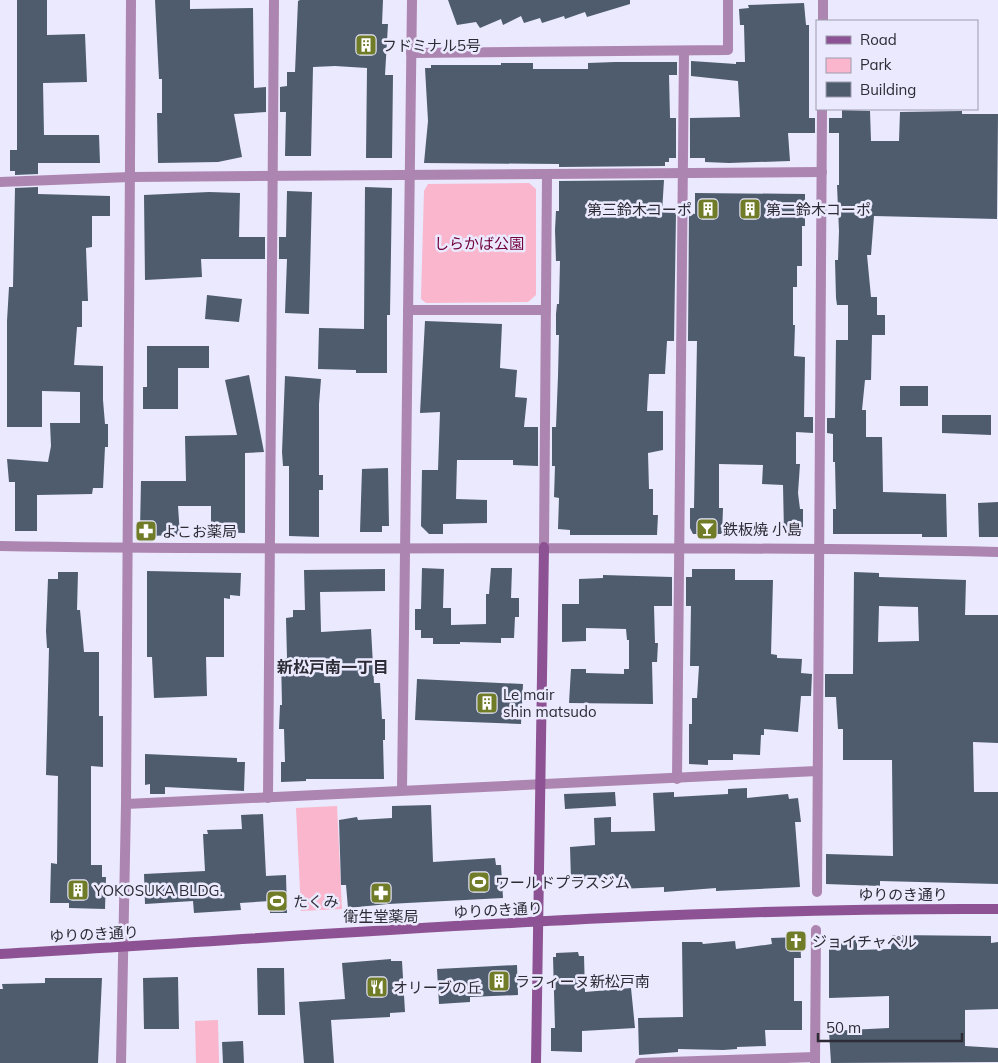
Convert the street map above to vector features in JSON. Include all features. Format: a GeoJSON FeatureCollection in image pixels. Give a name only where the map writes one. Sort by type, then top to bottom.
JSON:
{"type":"FeatureCollection","features":[{"type":"Feature","properties":{"kind":"street"},"geometry":{"type":"LineString","coordinates":[[121,1063],[126,804],[131,0]]}},
{"type":"Feature","properties":{"kind":"street"},"geometry":{"type":"LineString","coordinates":[[268,798],[274,0]]}},
{"type":"Feature","properties":{"kind":"street"},"geometry":{"type":"LineString","coordinates":[[402,790],[412,0]]}},
{"type":"Feature","properties":{"kind":"street"},"geometry":{"type":"LineString","coordinates":[[411,53],[728,50],[728,0]]}},
{"type":"Feature","properties":{"kind":"street"},"geometry":{"type":"LineString","coordinates":[[823,0],[823,20]]}},
{"type":"Feature","properties":{"kind":"street"},"geometry":{"type":"LineString","coordinates":[[677,779],[684,51]]}},
{"type":"Feature","properties":{"kind":"street"},"geometry":{"type":"LineString","coordinates":[[818,892],[817,771],[821,548],[822,110]]}},
{"type":"Feature","properties":{"kind":"street"},"geometry":{"type":"LineString","coordinates":[[0,182],[130,177],[822,172]]}},
{"type":"Feature","properties":{"kind":"street"},"geometry":{"type":"LineString","coordinates":[[536,1063],[544,547],[547,174]]}},
{"type":"Feature","properties":{"kind":"street"},"geometry":{"type":"LineString","coordinates":[[408,310],[546,310]]}},
{"type":"Feature","properties":{"kind":"street"},"geometry":{"type":"LineString","coordinates":[[0,546],[270,549],[544,547],[821,548],[998,552]]}},
{"type":"Feature","properties":{"kind":"street"},"geometry":{"type":"LineString","coordinates":[[126,804],[817,771]]}},
{"type":"Feature","properties":{"kind":"street","name":"ゆりのき通り"},"geometry":{"type":"LineString","coordinates":[[0,954],[538,923],[817,910],[998,909]]}},
{"type":"Feature","properties":{"kind":"street"},"geometry":{"type":"LineString","coordinates":[[640,1063],[815,1060],[816,930]]}},
{"type":"Feature","properties":{"kind":"green space","name":"しらかば公園"},"geometry":{"type":"Polygon","coordinates":[[[529,183],[536,189],[536,295],[528,302],[426,303],[421,299],[424,191],[428,184],[529,183]]]}},
{"type":"Feature","properties":{"kind":"green space"},"geometry":{"type":"Polygon","coordinates":[[[337,806],[342,909],[301,911],[296,808],[337,806]]]}},
{"type":"Feature","properties":{"kind":"green space"},"geometry":{"type":"Polygon","coordinates":[[[218,1020],[219,1063],[196,1063],[195,1021],[218,1020]]]}},
{"type":"Feature","properties":{"kind":"building"},"geometry":{"type":"Polygon","coordinates":[[[17,0],[47,0],[47,35],[85,34],[87,82],[43,83],[44,135],[99,135],[100,163],[38,163],[38,174],[15,175],[15,171],[10,171],[10,150],[17,150],[17,0]]]}},
{"type":"Feature","properties":{"kind":"building"},"geometry":{"type":"Polygon","coordinates":[[[155,0],[190,0],[190,9],[253,8],[254,88],[266,87],[266,112],[234,114],[242,157],[218,162],[158,163],[157,113],[162,113],[162,79],[159,79],[155,0]]]}},
{"type":"Feature","properties":{"kind":"building"},"geometry":{"type":"Polygon","coordinates":[[[383,0],[382,24],[388,24],[385,75],[393,75],[392,158],[366,158],[367,68],[335,66],[313,67],[311,156],[285,156],[286,112],[280,112],[280,87],[287,86],[287,72],[295,72],[298,1],[383,0]]]}},
{"type":"Feature","properties":{"kind":"building"},"geometry":{"type":"Polygon","coordinates":[[[448,0],[630,0],[630,4],[587,17],[585,12],[565,19],[564,16],[542,23],[540,18],[524,23],[521,16],[503,25],[501,19],[480,28],[476,22],[457,25],[448,0]]]}},
{"type":"Feature","properties":{"kind":"building"},"geometry":{"type":"Polygon","coordinates":[[[804,3],[806,25],[809,25],[809,118],[815,118],[815,133],[788,133],[790,161],[729,163],[705,162],[705,158],[690,158],[690,118],[740,117],[738,81],[691,76],[691,61],[736,64],[736,62],[745,62],[744,25],[740,25],[739,9],[749,8],[748,5],[804,3]]]}},
{"type":"Feature","properties":{"kind":"building"},"geometry":{"type":"Polygon","coordinates":[[[677,62],[677,75],[669,75],[670,118],[676,118],[676,158],[669,158],[669,162],[665,162],[665,166],[559,167],[559,164],[424,163],[428,121],[425,68],[431,68],[431,65],[533,63],[533,69],[588,69],[588,63],[677,62]]]}},
{"type":"Feature","properties":{"kind":"building"},"geometry":{"type":"Polygon","coordinates":[[[842,110],[870,111],[871,141],[899,141],[900,112],[962,111],[962,114],[998,114],[997,219],[874,216],[871,255],[867,255],[871,297],[877,297],[877,315],[885,315],[885,335],[872,335],[871,380],[865,380],[862,410],[866,410],[866,437],[882,437],[883,492],[946,494],[947,537],[922,537],[922,534],[833,534],[833,509],[836,509],[835,462],[833,462],[833,434],[827,433],[827,418],[835,418],[836,340],[848,340],[848,305],[837,305],[836,298],[835,260],[838,260],[839,231],[837,185],[839,185],[839,133],[829,133],[829,118],[842,118],[842,110]]]}},
{"type":"Feature","properties":{"kind":"building"},"geometry":{"type":"Polygon","coordinates":[[[664,180],[662,212],[676,213],[674,341],[667,341],[665,374],[649,374],[647,411],[663,411],[663,450],[648,453],[649,489],[653,489],[653,515],[658,515],[657,535],[570,535],[570,530],[558,529],[559,498],[554,497],[555,466],[552,466],[552,427],[556,427],[558,376],[559,335],[556,335],[556,314],[557,304],[559,304],[560,261],[556,261],[555,230],[556,211],[559,211],[559,181],[664,180]]]}},
{"type":"Feature","properties":{"kind":"building"},"geometry":{"type":"Polygon","coordinates":[[[38,187],[38,194],[110,196],[110,216],[92,216],[92,247],[86,248],[88,301],[82,301],[82,327],[77,327],[74,365],[103,366],[103,400],[105,424],[108,424],[108,447],[105,447],[103,488],[93,488],[92,494],[37,495],[37,531],[15,531],[15,482],[9,482],[7,459],[48,462],[51,446],[50,423],[80,423],[80,392],[42,391],[42,427],[7,427],[7,321],[9,287],[13,287],[15,188],[38,187]]]}},
{"type":"Feature","properties":{"kind":"building"},"geometry":{"type":"Polygon","coordinates":[[[365,187],[392,188],[390,315],[387,315],[387,373],[356,373],[356,370],[318,369],[319,328],[364,329],[365,187]]]}},
{"type":"Feature","properties":{"kind":"building"},"geometry":{"type":"Polygon","coordinates":[[[287,191],[312,192],[309,314],[285,313],[287,259],[279,259],[279,237],[286,237],[287,191]]]}},
{"type":"Feature","properties":{"kind":"building"},"geometry":{"type":"Polygon","coordinates":[[[209,192],[240,193],[239,237],[265,237],[265,259],[201,259],[202,277],[145,280],[144,195],[209,192]]]}},
{"type":"Feature","properties":{"kind":"building"},"geometry":{"type":"Polygon","coordinates":[[[695,193],[805,194],[805,226],[802,226],[802,266],[797,266],[797,287],[793,287],[794,356],[805,357],[804,417],[813,417],[813,433],[796,432],[796,464],[800,464],[798,493],[800,509],[803,509],[803,531],[784,532],[783,485],[762,484],[763,465],[719,464],[719,508],[723,508],[722,534],[693,534],[690,528],[690,508],[694,508],[697,341],[688,341],[689,213],[695,214],[695,193]]]}},
{"type":"Feature","properties":{"kind":"building"},"geometry":{"type":"Polygon","coordinates":[[[207,295],[242,299],[239,322],[205,319],[207,295]]]}},
{"type":"Feature","properties":{"kind":"building"},"geometry":{"type":"Polygon","coordinates":[[[425,321],[502,324],[500,368],[517,370],[515,397],[527,398],[524,427],[538,427],[538,466],[513,465],[513,460],[457,460],[456,499],[487,500],[487,523],[443,524],[443,534],[429,534],[421,526],[422,470],[438,470],[440,412],[420,413],[425,321]]]}},
{"type":"Feature","properties":{"kind":"building"},"geometry":{"type":"Polygon","coordinates":[[[147,346],[209,346],[209,368],[178,368],[178,409],[143,409],[143,387],[147,387],[147,346]]]}},
{"type":"Feature","properties":{"kind":"building"},"geometry":{"type":"Polygon","coordinates":[[[249,375],[264,452],[245,453],[245,533],[211,532],[211,506],[178,506],[180,535],[147,536],[140,530],[141,481],[186,481],[185,436],[237,435],[225,380],[249,375]]]}},
{"type":"Feature","properties":{"kind":"building"},"geometry":{"type":"Polygon","coordinates":[[[285,376],[321,379],[319,475],[323,475],[323,490],[319,490],[319,537],[289,536],[289,466],[283,466],[282,452],[285,376]]]}},
{"type":"Feature","properties":{"kind":"building"},"geometry":{"type":"Polygon","coordinates":[[[900,386],[928,386],[928,406],[900,406],[900,386]]]}},
{"type":"Feature","properties":{"kind":"building"},"geometry":{"type":"Polygon","coordinates":[[[942,415],[991,415],[991,435],[942,433],[942,415]]]}},
{"type":"Feature","properties":{"kind":"building"},"geometry":{"type":"Polygon","coordinates":[[[388,468],[389,526],[382,526],[382,532],[360,532],[362,469],[388,468]]]}},
{"type":"Feature","properties":{"kind":"building"},"geometry":{"type":"Polygon","coordinates":[[[998,502],[998,537],[979,537],[978,503],[998,502]]]}},
{"type":"Feature","properties":{"kind":"building"},"geometry":{"type":"Polygon","coordinates":[[[422,568],[444,569],[443,608],[451,608],[451,625],[486,624],[486,594],[489,594],[491,568],[512,568],[511,598],[519,598],[519,617],[515,617],[514,638],[501,638],[501,643],[460,642],[460,644],[433,644],[433,638],[421,638],[421,630],[415,630],[415,609],[421,609],[422,568]]]}},
{"type":"Feature","properties":{"kind":"building"},"geometry":{"type":"Polygon","coordinates":[[[385,569],[385,591],[320,592],[321,632],[371,629],[374,683],[380,683],[382,719],[385,719],[385,740],[383,740],[384,779],[306,779],[306,781],[281,782],[281,762],[285,762],[284,729],[279,729],[280,705],[282,705],[281,658],[287,658],[286,618],[293,617],[293,610],[305,610],[304,570],[385,569]]]}},
{"type":"Feature","properties":{"kind":"building"},"geometry":{"type":"Polygon","coordinates":[[[692,569],[735,569],[735,580],[773,580],[771,654],[777,655],[777,658],[802,659],[801,673],[812,674],[811,696],[801,696],[798,732],[764,729],[764,735],[761,735],[760,755],[733,754],[733,760],[708,760],[708,765],[689,764],[689,724],[692,724],[692,698],[697,698],[699,666],[690,666],[691,606],[686,606],[686,577],[692,577],[692,569]]]}},
{"type":"Feature","properties":{"kind":"building"},"geometry":{"type":"Polygon","coordinates":[[[147,571],[241,573],[240,596],[230,595],[230,599],[224,598],[224,657],[206,657],[207,696],[154,698],[152,657],[147,657],[147,571]]]}},
{"type":"Feature","properties":{"kind":"building"},"geometry":{"type":"Polygon","coordinates":[[[58,572],[78,572],[77,610],[80,610],[84,652],[99,652],[99,716],[103,716],[103,767],[91,766],[91,865],[102,865],[102,877],[106,877],[105,909],[69,908],[69,903],[50,903],[51,863],[57,864],[58,776],[46,775],[49,648],[47,648],[46,631],[48,579],[58,579],[58,572]]]}},
{"type":"Feature","properties":{"kind":"building"},"geometry":{"type":"Polygon","coordinates":[[[854,572],[879,573],[879,577],[966,580],[965,615],[998,615],[998,743],[973,742],[974,792],[998,792],[998,884],[880,881],[880,886],[826,884],[826,854],[893,856],[892,760],[843,760],[843,729],[838,729],[836,697],[825,697],[825,674],[853,674],[854,572]],[[879,606],[878,642],[919,641],[918,607],[879,606]]]}},
{"type":"Feature","properties":{"kind":"building"},"geometry":{"type":"Polygon","coordinates":[[[603,575],[672,577],[672,606],[654,606],[655,643],[658,643],[657,662],[652,662],[653,704],[569,703],[571,669],[586,669],[586,673],[624,674],[624,669],[629,669],[629,640],[627,640],[626,629],[586,628],[586,641],[562,642],[562,604],[579,604],[579,579],[603,578],[603,575]]]}},
{"type":"Feature","properties":{"kind":"building","name":"Le mair shin matsudo"},"geometry":{"type":"Polygon","coordinates":[[[417,679],[523,684],[521,724],[415,720],[417,679]]]}},
{"type":"Feature","properties":{"kind":"building"},"geometry":{"type":"Polygon","coordinates":[[[145,754],[237,758],[237,762],[245,762],[244,791],[165,787],[165,794],[150,794],[150,784],[145,785],[145,754]]]}},
{"type":"Feature","properties":{"kind":"building"},"geometry":{"type":"Polygon","coordinates":[[[747,788],[747,798],[788,794],[789,799],[798,798],[801,822],[795,822],[800,887],[716,891],[716,888],[664,892],[664,887],[619,889],[618,878],[571,880],[570,847],[595,845],[594,818],[611,817],[611,832],[655,831],[653,793],[674,792],[674,797],[728,794],[728,789],[747,788]]]}},
{"type":"Feature","properties":{"kind":"building"},"geometry":{"type":"Polygon","coordinates":[[[615,792],[616,806],[565,809],[564,794],[615,792]]]}},
{"type":"Feature","properties":{"kind":"building"},"geometry":{"type":"Polygon","coordinates":[[[431,805],[433,862],[495,858],[496,865],[501,865],[503,898],[348,908],[346,885],[341,885],[339,820],[357,817],[358,820],[392,818],[392,806],[431,805]]]}},
{"type":"Feature","properties":{"kind":"building"},"geometry":{"type":"Polygon","coordinates":[[[263,814],[266,876],[286,875],[287,913],[270,913],[270,901],[240,903],[241,910],[194,913],[193,901],[145,904],[144,874],[205,871],[203,834],[208,834],[207,830],[242,829],[241,815],[263,814]]]}},
{"type":"Feature","properties":{"kind":"building"},"geometry":{"type":"Polygon","coordinates":[[[892,935],[991,936],[991,943],[998,942],[998,1009],[965,1010],[965,1046],[998,1048],[998,1062],[831,1063],[829,1031],[889,1028],[889,996],[829,998],[829,940],[857,940],[857,950],[891,949],[892,935]]]}},
{"type":"Feature","properties":{"kind":"building"},"geometry":{"type":"Polygon","coordinates":[[[800,937],[801,958],[794,958],[794,1001],[802,1001],[802,1030],[765,1030],[766,1046],[737,1047],[737,1049],[723,1050],[678,1049],[678,1052],[639,1055],[638,1018],[683,1017],[682,942],[702,942],[703,944],[735,941],[736,949],[772,944],[771,938],[800,937]]]}},
{"type":"Feature","properties":{"kind":"building"},"geometry":{"type":"Polygon","coordinates":[[[578,952],[579,956],[584,956],[585,992],[631,988],[635,1028],[582,1031],[582,1052],[551,1051],[551,1028],[555,1028],[553,957],[556,957],[556,953],[578,952]]]}},
{"type":"Feature","properties":{"kind":"building"},"geometry":{"type":"Polygon","coordinates":[[[391,959],[391,961],[402,961],[405,1012],[390,1013],[390,1017],[331,1020],[334,1063],[304,1063],[299,1002],[345,999],[342,963],[391,959]]]}},
{"type":"Feature","properties":{"kind":"building"},"geometry":{"type":"Polygon","coordinates":[[[517,965],[518,995],[470,997],[470,1002],[439,1004],[437,969],[517,965]]]}},
{"type":"Feature","properties":{"kind":"building"},"geometry":{"type":"Polygon","coordinates":[[[257,968],[284,968],[285,1015],[258,1015],[257,968]]]}},
{"type":"Feature","properties":{"kind":"building"},"geometry":{"type":"Polygon","coordinates":[[[178,977],[179,1029],[144,1029],[143,978],[178,977]]]}},
{"type":"Feature","properties":{"kind":"building"},"geometry":{"type":"Polygon","coordinates":[[[45,978],[102,978],[98,1063],[0,1063],[0,989],[3,989],[2,984],[45,983],[45,978]]]}},
{"type":"Feature","properties":{"kind":"building"},"geometry":{"type":"Polygon","coordinates":[[[243,1041],[244,1063],[223,1063],[222,1042],[243,1041]]]}},
{"type":"Feature","properties":{"kind":"place","name":"フドミナル5号"},"geometry":{"type":"Point","coordinates":[366,45]}},
{"type":"Feature","properties":{"kind":"place","name":"第三鈴木コーポ"},"geometry":{"type":"Point","coordinates":[708,209]}},
{"type":"Feature","properties":{"kind":"place","name":"第二鈴木コーポ"},"geometry":{"type":"Point","coordinates":[750,209]}},
{"type":"Feature","properties":{"kind":"place","name":"鉄板焼 小島"},"geometry":{"type":"Point","coordinates":[707,529]}},
{"type":"Feature","properties":{"kind":"place","name":"よこお薬局"},"geometry":{"type":"Point","coordinates":[146,531]}},
{"type":"Feature","properties":{"kind":"place","name":"Le mair shin matsudo"},"geometry":{"type":"Point","coordinates":[487,703]}},
{"type":"Feature","properties":{"kind":"place","name":"ワールドプラスジム"},"geometry":{"type":"Point","coordinates":[479,882]}},
{"type":"Feature","properties":{"kind":"place","name":"YOKOSUKA BLDG."},"geometry":{"type":"Point","coordinates":[78,890]}},
{"type":"Feature","properties":{"kind":"place","name":"衛生堂薬局"},"geometry":{"type":"Point","coordinates":[381,893]}},
{"type":"Feature","properties":{"kind":"place","name":"たくみ"},"geometry":{"type":"Point","coordinates":[277,901]}},
{"type":"Feature","properties":{"kind":"place","name":"ジョイチャペル"},"geometry":{"type":"Point","coordinates":[796,941]}},
{"type":"Feature","properties":{"kind":"place","name":"ラフィーヌ新松戸南"},"geometry":{"type":"Point","coordinates":[499,981]}},
{"type":"Feature","properties":{"kind":"place","name":"オリーブの丘"},"geometry":{"type":"Point","coordinates":[377,987]}},
{"type":"Feature","properties":{"kind":"district","name":"新松戸南一丁目"},"geometry":{"type":"Point","coordinates":[333,667]}}]}
